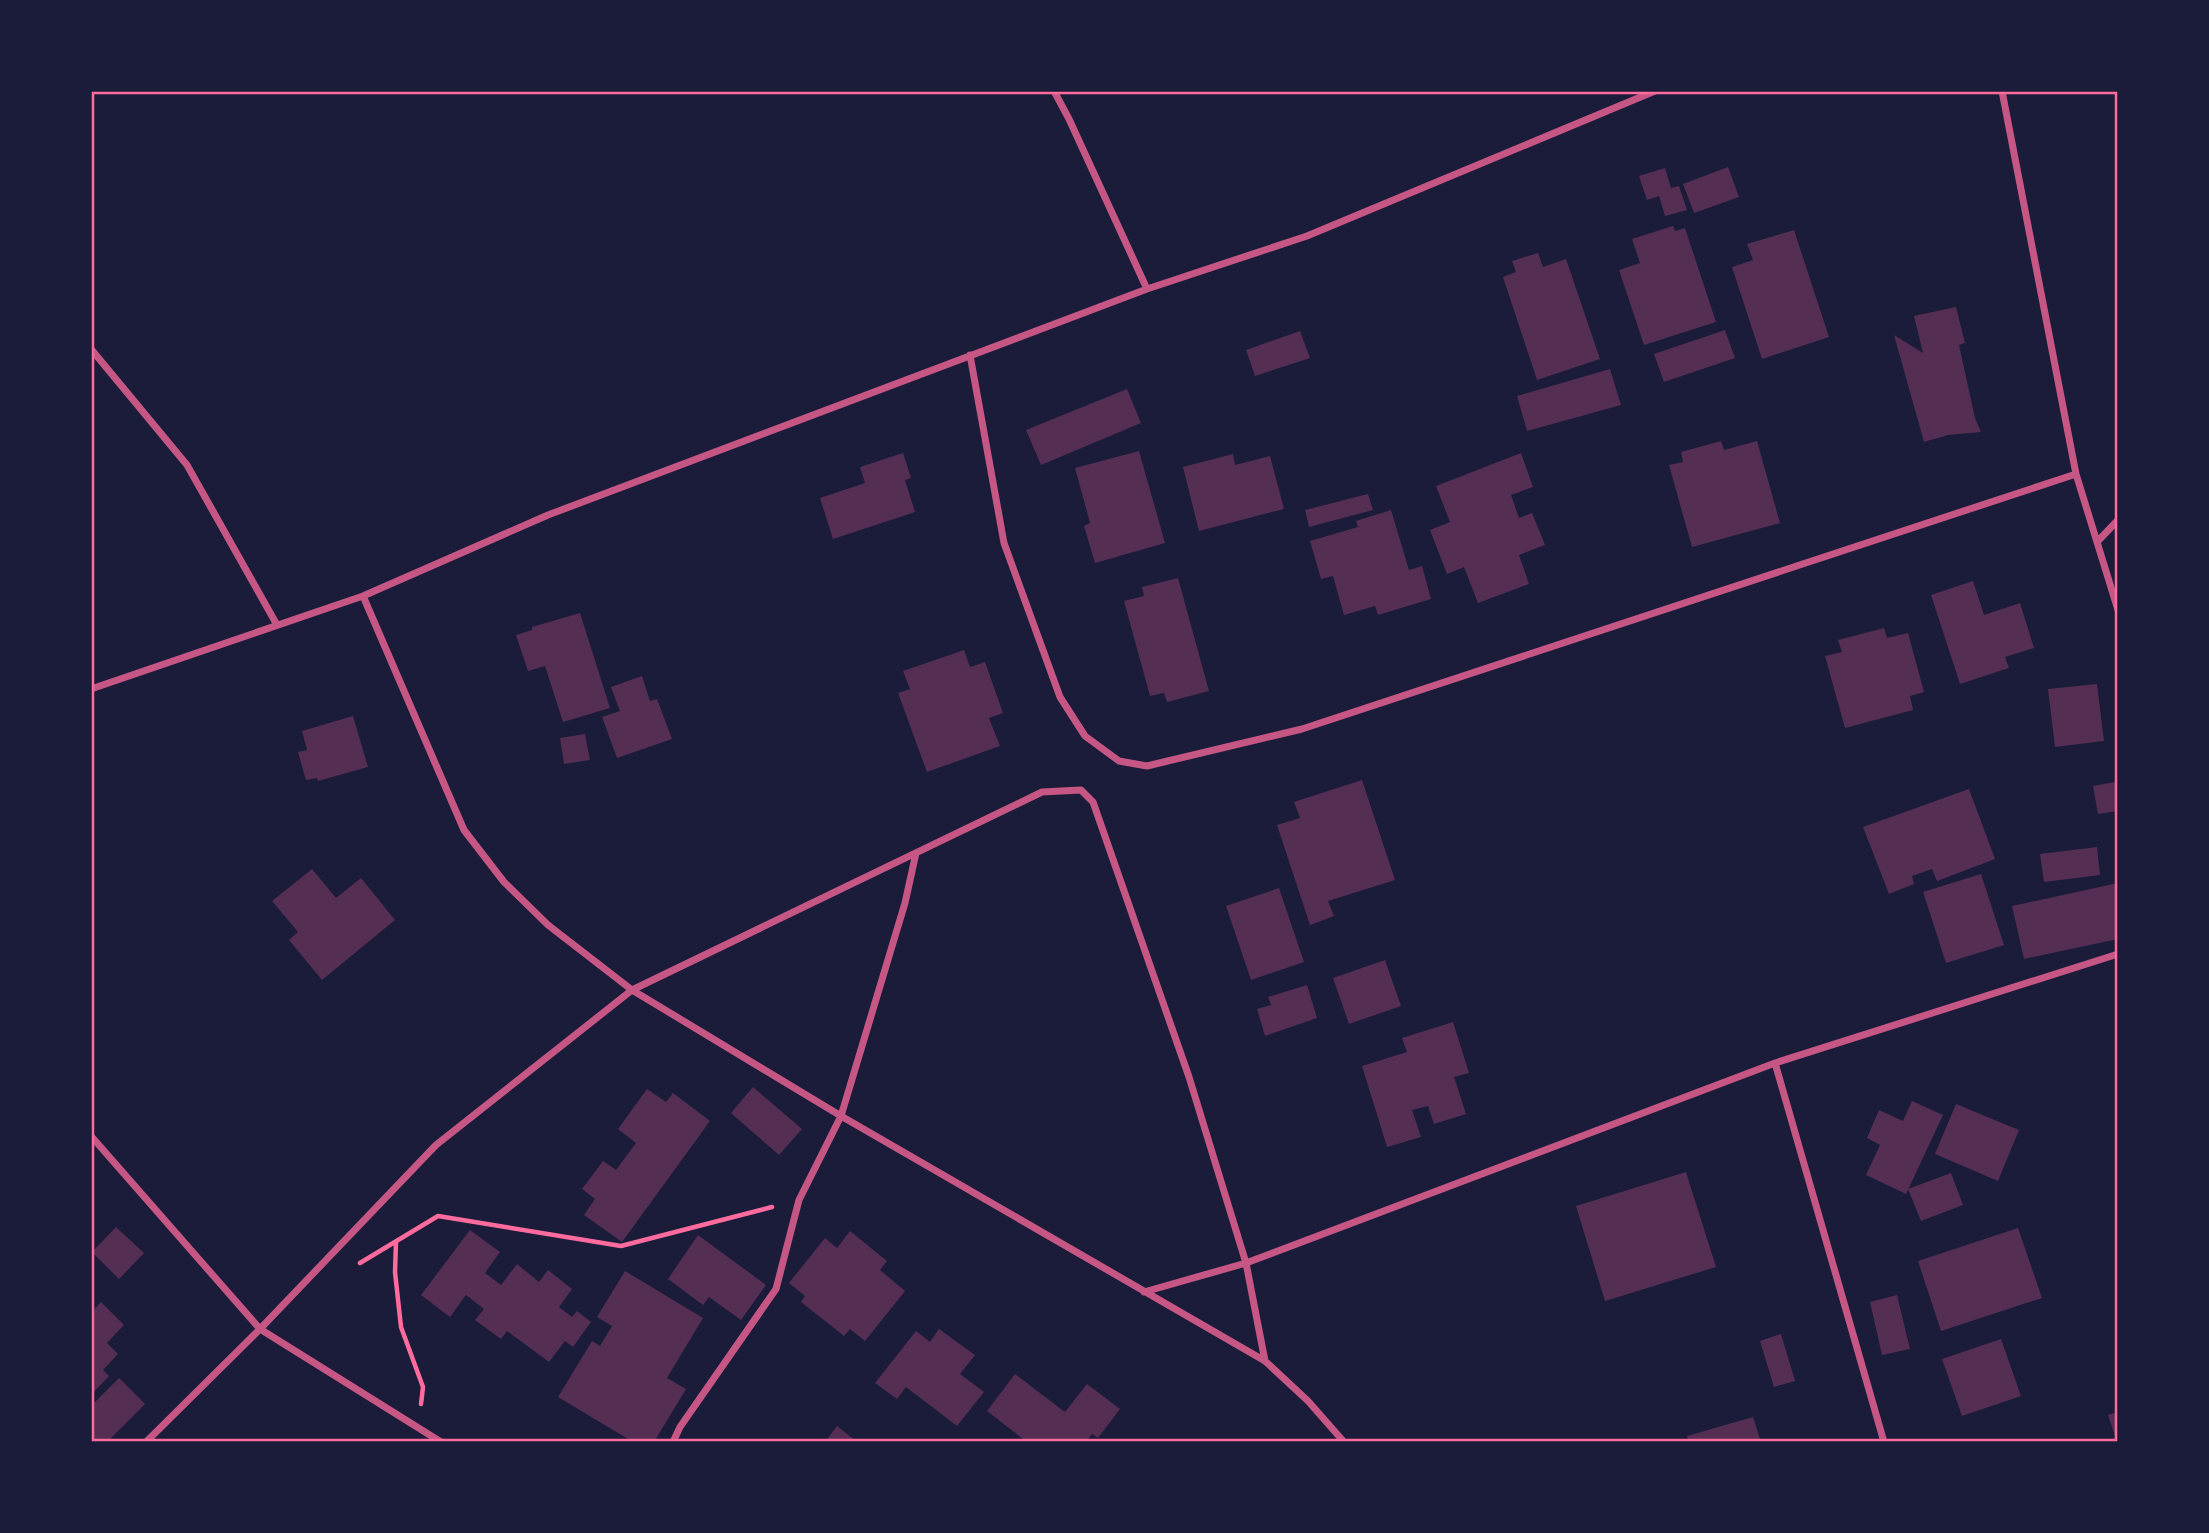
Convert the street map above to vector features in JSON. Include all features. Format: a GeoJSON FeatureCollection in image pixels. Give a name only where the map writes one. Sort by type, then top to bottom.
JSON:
{"type":"FeatureCollection","features":[{"type":"Feature","properties":{"kind":"street"},"geometry":{"type":"LineString","coordinates":[[1054,91],[1147,289]]}},
{"type":"Feature","properties":{"kind":"street"},"geometry":{"type":"LineString","coordinates":[[91,690],[363,596],[548,515],[1147,289],[1307,236],[1655,91]]}},
{"type":"Feature","properties":{"kind":"street"},"geometry":{"type":"LineString","coordinates":[[2002,91],[2076,474],[2118,610]]}},
{"type":"Feature","properties":{"kind":"street"},"geometry":{"type":"LineString","coordinates":[[91,349],[187,466],[277,625]]}},
{"type":"Feature","properties":{"kind":"street"},"geometry":{"type":"LineString","coordinates":[[970,355],[1004,543],[1060,697],[1085,736],[1119,761],[1147,766],[1302,729],[2076,474]]}},
{"type":"Feature","properties":{"kind":"street"},"geometry":{"type":"LineString","coordinates":[[2097,542],[2118,520]]}},
{"type":"Feature","properties":{"kind":"street"},"geometry":{"type":"LineString","coordinates":[[363,596],[464,830],[504,882],[548,925],[632,990],[841,1116],[1265,1361],[1308,1401],[1344,1442]]}},
{"type":"Feature","properties":{"kind":"street"},"geometry":{"type":"LineString","coordinates":[[146,1442],[260,1329],[436,1145],[632,990],[1042,792],[1081,790],[1093,802],[1189,1077],[1246,1263],[1265,1361]]}},
{"type":"Feature","properties":{"kind":"street"},"geometry":{"type":"LineString","coordinates":[[673,1442],[680,1427],[776,1289],[799,1200],[841,1116],[905,903],[916,853]]}},
{"type":"Feature","properties":{"kind":"street"},"geometry":{"type":"LineString","coordinates":[[1144,1293],[1246,1263],[1775,1063],[2118,954]]}},
{"type":"Feature","properties":{"kind":"street"},"geometry":{"type":"LineString","coordinates":[[1775,1063],[1884,1442]]}},
{"type":"Feature","properties":{"kind":"street"},"geometry":{"type":"LineString","coordinates":[[91,1136],[260,1329],[441,1442]]}},
{"type":"Feature","properties":{"kind":"path"},"geometry":{"type":"LineString","coordinates":[[354,1266],[438,1216],[621,1246],[799,1200]]}},
{"type":"Feature","properties":{"kind":"path"},"geometry":{"type":"LineString","coordinates":[[396,1241],[395,1272],[401,1327],[423,1387],[417,1427]]}},
{"type":"Feature","properties":{"kind":"building"},"geometry":{"type":"Polygon","coordinates":[[[1728,167],[1739,197],[1694,213],[1683,184],[1728,167]]]}},
{"type":"Feature","properties":{"kind":"building"},"geometry":{"type":"Polygon","coordinates":[[[1665,168],[1671,188],[1679,186],[1687,210],[1665,216],[1659,196],[1647,200],[1639,176],[1665,168]]]}},
{"type":"Feature","properties":{"kind":"building"},"geometry":{"type":"Polygon","coordinates":[[[1673,226],[1675,231],[1685,228],[1716,322],[1644,345],[1619,270],[1640,263],[1632,239],[1673,226]]]}},
{"type":"Feature","properties":{"kind":"building"},"geometry":{"type":"Polygon","coordinates":[[[1794,230],[1829,337],[1762,359],[1732,267],[1753,260],[1747,244],[1794,230]]]}},
{"type":"Feature","properties":{"kind":"building"},"geometry":{"type":"Polygon","coordinates":[[[1538,253],[1543,267],[1566,259],[1600,359],[1537,380],[1503,277],[1516,272],[1512,261],[1538,253]]]}},
{"type":"Feature","properties":{"kind":"building"},"geometry":{"type":"Polygon","coordinates":[[[1956,307],[1965,343],[1959,345],[1975,418],[1981,432],[1948,435],[1924,442],[1894,335],[1923,353],[1914,316],[1956,307]]]}},
{"type":"Feature","properties":{"kind":"building"},"geometry":{"type":"Polygon","coordinates":[[[1725,330],[1735,358],[1664,382],[1654,354],[1725,330]]]}},
{"type":"Feature","properties":{"kind":"building"},"geometry":{"type":"Polygon","coordinates":[[[1300,331],[1310,358],[1255,376],[1246,350],[1300,331]]]}},
{"type":"Feature","properties":{"kind":"building"},"geometry":{"type":"Polygon","coordinates":[[[1610,369],[1621,405],[1527,431],[1517,396],[1610,369]]]}},
{"type":"Feature","properties":{"kind":"building"},"geometry":{"type":"Polygon","coordinates":[[[1127,389],[1141,423],[1041,465],[1026,430],[1127,389]]]}},
{"type":"Feature","properties":{"kind":"building"},"geometry":{"type":"Polygon","coordinates":[[[1721,441],[1724,450],[1757,441],[1780,523],[1692,547],[1669,465],[1683,462],[1681,452],[1721,441]]]}},
{"type":"Feature","properties":{"kind":"building"},"geometry":{"type":"Polygon","coordinates":[[[1139,451],[1165,543],[1095,563],[1084,526],[1090,523],[1075,468],[1139,451]]]}},
{"type":"Feature","properties":{"kind":"building"},"geometry":{"type":"Polygon","coordinates":[[[903,453],[911,478],[905,480],[915,512],[833,539],[820,498],[865,483],[860,467],[903,453]]]}},
{"type":"Feature","properties":{"kind":"building"},"geometry":{"type":"Polygon","coordinates":[[[1521,453],[1533,487],[1511,495],[1519,518],[1532,513],[1545,545],[1519,555],[1529,584],[1478,603],[1464,567],[1447,574],[1430,530],[1450,522],[1436,486],[1521,453]]]}},
{"type":"Feature","properties":{"kind":"building"},"geometry":{"type":"Polygon","coordinates":[[[1233,454],[1235,465],[1270,456],[1284,509],[1199,531],[1183,467],[1233,454]]]}},
{"type":"Feature","properties":{"kind":"building"},"geometry":{"type":"Polygon","coordinates":[[[1368,494],[1373,510],[1309,527],[1305,510],[1368,494]]]}},
{"type":"Feature","properties":{"kind":"building"},"geometry":{"type":"Polygon","coordinates":[[[1391,510],[1409,570],[1422,566],[1431,599],[1378,615],[1375,606],[1344,615],[1333,576],[1321,579],[1310,541],[1358,527],[1356,521],[1391,510]]]}},
{"type":"Feature","properties":{"kind":"building"},"geometry":{"type":"Polygon","coordinates":[[[1178,578],[1209,691],[1167,702],[1164,693],[1150,696],[1124,601],[1144,596],[1142,587],[1178,578]]]}},
{"type":"Feature","properties":{"kind":"building"},"geometry":{"type":"Polygon","coordinates":[[[1973,581],[1984,615],[2020,603],[2034,648],[2005,657],[2009,668],[1960,684],[1931,595],[1973,581]]]}},
{"type":"Feature","properties":{"kind":"building"},"geometry":{"type":"Polygon","coordinates":[[[580,613],[610,708],[563,722],[545,666],[528,671],[516,635],[532,630],[532,627],[580,613]]]}},
{"type":"Feature","properties":{"kind":"building"},"geometry":{"type":"Polygon","coordinates":[[[1884,628],[1887,638],[1908,633],[1924,692],[1910,696],[1913,710],[1845,728],[1825,656],[1842,652],[1838,640],[1884,628]]]}},
{"type":"Feature","properties":{"kind":"building"},"geometry":{"type":"Polygon","coordinates":[[[964,650],[970,667],[985,662],[1003,713],[989,718],[1000,746],[927,772],[898,693],[910,689],[903,671],[964,650]]]}},
{"type":"Feature","properties":{"kind":"building"},"geometry":{"type":"Polygon","coordinates":[[[642,676],[650,701],[657,699],[672,739],[617,758],[602,717],[620,711],[611,687],[642,676]]]}},
{"type":"Feature","properties":{"kind":"building"},"geometry":{"type":"Polygon","coordinates":[[[2097,684],[2104,741],[2055,747],[2048,689],[2097,684]]]}},
{"type":"Feature","properties":{"kind":"building"},"geometry":{"type":"Polygon","coordinates":[[[353,716],[368,767],[318,781],[317,778],[306,780],[298,752],[307,750],[302,731],[353,716]]]}},
{"type":"Feature","properties":{"kind":"building"},"geometry":{"type":"Polygon","coordinates":[[[585,734],[590,760],[564,764],[560,738],[585,734]]]}},
{"type":"Feature","properties":{"kind":"building"},"geometry":{"type":"Polygon","coordinates":[[[1362,780],[1395,880],[1328,901],[1334,916],[1310,925],[1277,825],[1300,818],[1294,802],[1362,780]]]}},
{"type":"Feature","properties":{"kind":"building"},"geometry":{"type":"Polygon","coordinates":[[[2115,782],[2118,811],[2098,814],[2093,786],[2115,782]]]}},
{"type":"Feature","properties":{"kind":"building"},"geometry":{"type":"Polygon","coordinates":[[[1969,789],[1995,859],[1937,881],[1932,869],[1912,876],[1914,884],[1889,894],[1863,827],[1969,789]]]}},
{"type":"Feature","properties":{"kind":"building"},"geometry":{"type":"Polygon","coordinates":[[[2097,847],[2100,875],[2044,882],[2040,854],[2097,847]]]}},
{"type":"Feature","properties":{"kind":"building"},"geometry":{"type":"Polygon","coordinates":[[[312,869],[336,898],[361,878],[395,920],[322,980],[289,940],[298,932],[272,901],[312,869]]]}},
{"type":"Feature","properties":{"kind":"building"},"geometry":{"type":"Polygon","coordinates":[[[1981,874],[2004,945],[1946,963],[1923,892],[1981,874]]]}},
{"type":"Feature","properties":{"kind":"building"},"geometry":{"type":"Polygon","coordinates":[[[2118,883],[2118,939],[2024,959],[2012,906],[2118,883]]]}},
{"type":"Feature","properties":{"kind":"building"},"geometry":{"type":"Polygon","coordinates":[[[1279,888],[1304,962],[1251,980],[1226,906],[1279,888]]]}},
{"type":"Feature","properties":{"kind":"building"},"geometry":{"type":"Polygon","coordinates":[[[1385,960],[1401,1006],[1349,1024],[1333,978],[1385,960]]]}},
{"type":"Feature","properties":{"kind":"building"},"geometry":{"type":"Polygon","coordinates":[[[1307,985],[1317,1018],[1265,1036],[1257,1009],[1271,1005],[1268,997],[1307,985]]]}},
{"type":"Feature","properties":{"kind":"building"},"geometry":{"type":"Polygon","coordinates":[[[1453,1022],[1469,1073],[1454,1077],[1466,1114],[1434,1124],[1428,1106],[1412,1110],[1421,1137],[1387,1147],[1362,1066],[1407,1052],[1402,1038],[1453,1022]]]}},
{"type":"Feature","properties":{"kind":"building"},"geometry":{"type":"Polygon","coordinates":[[[753,1087],[802,1129],[779,1155],[731,1113],[753,1087]]]}},
{"type":"Feature","properties":{"kind":"building"},"geometry":{"type":"Polygon","coordinates":[[[647,1089],[666,1102],[673,1093],[710,1121],[622,1242],[584,1215],[595,1199],[582,1189],[603,1161],[616,1170],[636,1143],[618,1129],[647,1089]]]}},
{"type":"Feature","properties":{"kind":"building"},"geometry":{"type":"Polygon","coordinates":[[[1912,1101],[1943,1115],[1906,1194],[1866,1175],[1880,1145],[1867,1138],[1879,1110],[1903,1121],[1912,1101]]]}},
{"type":"Feature","properties":{"kind":"building"},"geometry":{"type":"Polygon","coordinates":[[[1956,1104],[2019,1130],[1998,1181],[1935,1154],[1956,1104]]]}},
{"type":"Feature","properties":{"kind":"building"},"geometry":{"type":"Polygon","coordinates":[[[1686,1172],[1716,1267],[1605,1301],[1576,1206],[1686,1172]]]}},
{"type":"Feature","properties":{"kind":"building"},"geometry":{"type":"Polygon","coordinates":[[[1951,1173],[1963,1205],[1921,1221],[1908,1189],[1951,1173]]]}},
{"type":"Feature","properties":{"kind":"building"},"geometry":{"type":"Polygon","coordinates":[[[116,1227],[144,1253],[119,1279],[92,1252],[116,1227]]]}},
{"type":"Feature","properties":{"kind":"building"},"geometry":{"type":"Polygon","coordinates":[[[2018,1228],[2042,1298],[1941,1331],[1918,1261],[2018,1228]]]}},
{"type":"Feature","properties":{"kind":"building"},"geometry":{"type":"Polygon","coordinates":[[[470,1230],[500,1252],[485,1273],[501,1285],[517,1264],[539,1282],[548,1270],[572,1289],[559,1307],[572,1317],[577,1311],[591,1322],[573,1347],[565,1341],[549,1362],[507,1331],[501,1339],[475,1320],[484,1309],[466,1295],[450,1317],[421,1295],[470,1230]]]}},
{"type":"Feature","properties":{"kind":"building"},"geometry":{"type":"Polygon","coordinates":[[[850,1231],[887,1261],[880,1270],[905,1291],[865,1341],[850,1329],[844,1336],[801,1302],[805,1296],[789,1283],[825,1238],[837,1248],[850,1231]]]}},
{"type":"Feature","properties":{"kind":"building"},"geometry":{"type":"Polygon","coordinates":[[[698,1235],[766,1285],[741,1320],[709,1297],[703,1305],[668,1279],[698,1235]]]}},
{"type":"Feature","properties":{"kind":"building"},"geometry":{"type":"Polygon","coordinates":[[[625,1271],[703,1318],[667,1378],[686,1389],[654,1442],[633,1442],[558,1397],[592,1341],[600,1346],[612,1326],[597,1317],[625,1271]]]}},
{"type":"Feature","properties":{"kind":"building"},"geometry":{"type":"Polygon","coordinates":[[[1897,1295],[1910,1349],[1882,1355],[1870,1302],[1897,1295]]]}},
{"type":"Feature","properties":{"kind":"building"},"geometry":{"type":"Polygon","coordinates":[[[101,1302],[124,1325],[107,1343],[118,1354],[103,1370],[109,1376],[91,1395],[91,1313],[101,1302]]]}},
{"type":"Feature","properties":{"kind":"building"},"geometry":{"type":"Polygon","coordinates":[[[939,1329],[975,1355],[960,1374],[984,1392],[957,1426],[906,1387],[897,1399],[875,1383],[916,1331],[930,1342],[939,1329]]]}},
{"type":"Feature","properties":{"kind":"building"},"geometry":{"type":"Polygon","coordinates":[[[1781,1334],[1795,1381],[1774,1387],[1760,1341],[1781,1334]]]}},
{"type":"Feature","properties":{"kind":"building"},"geometry":{"type":"Polygon","coordinates":[[[2001,1339],[2021,1396],[1962,1416],[1942,1359],[2001,1339]]]}},
{"type":"Feature","properties":{"kind":"building"},"geometry":{"type":"Polygon","coordinates":[[[1015,1374],[1065,1412],[1087,1384],[1120,1409],[1098,1438],[1092,1434],[1086,1442],[1021,1442],[1023,1439],[987,1411],[1015,1374]]]}},
{"type":"Feature","properties":{"kind":"building"},"geometry":{"type":"Polygon","coordinates":[[[119,1378],[145,1404],[107,1442],[91,1442],[91,1406],[119,1378]]]}},
{"type":"Feature","properties":{"kind":"building"},"geometry":{"type":"Polygon","coordinates":[[[2118,1412],[2118,1442],[2117,1442],[2108,1415],[2118,1412]]]}},
{"type":"Feature","properties":{"kind":"building"},"geometry":{"type":"Polygon","coordinates":[[[1753,1417],[1761,1442],[1689,1442],[1687,1436],[1753,1417]]]}},
{"type":"Feature","properties":{"kind":"building"},"geometry":{"type":"Polygon","coordinates":[[[837,1426],[857,1442],[825,1442],[837,1426]]]}}]}
